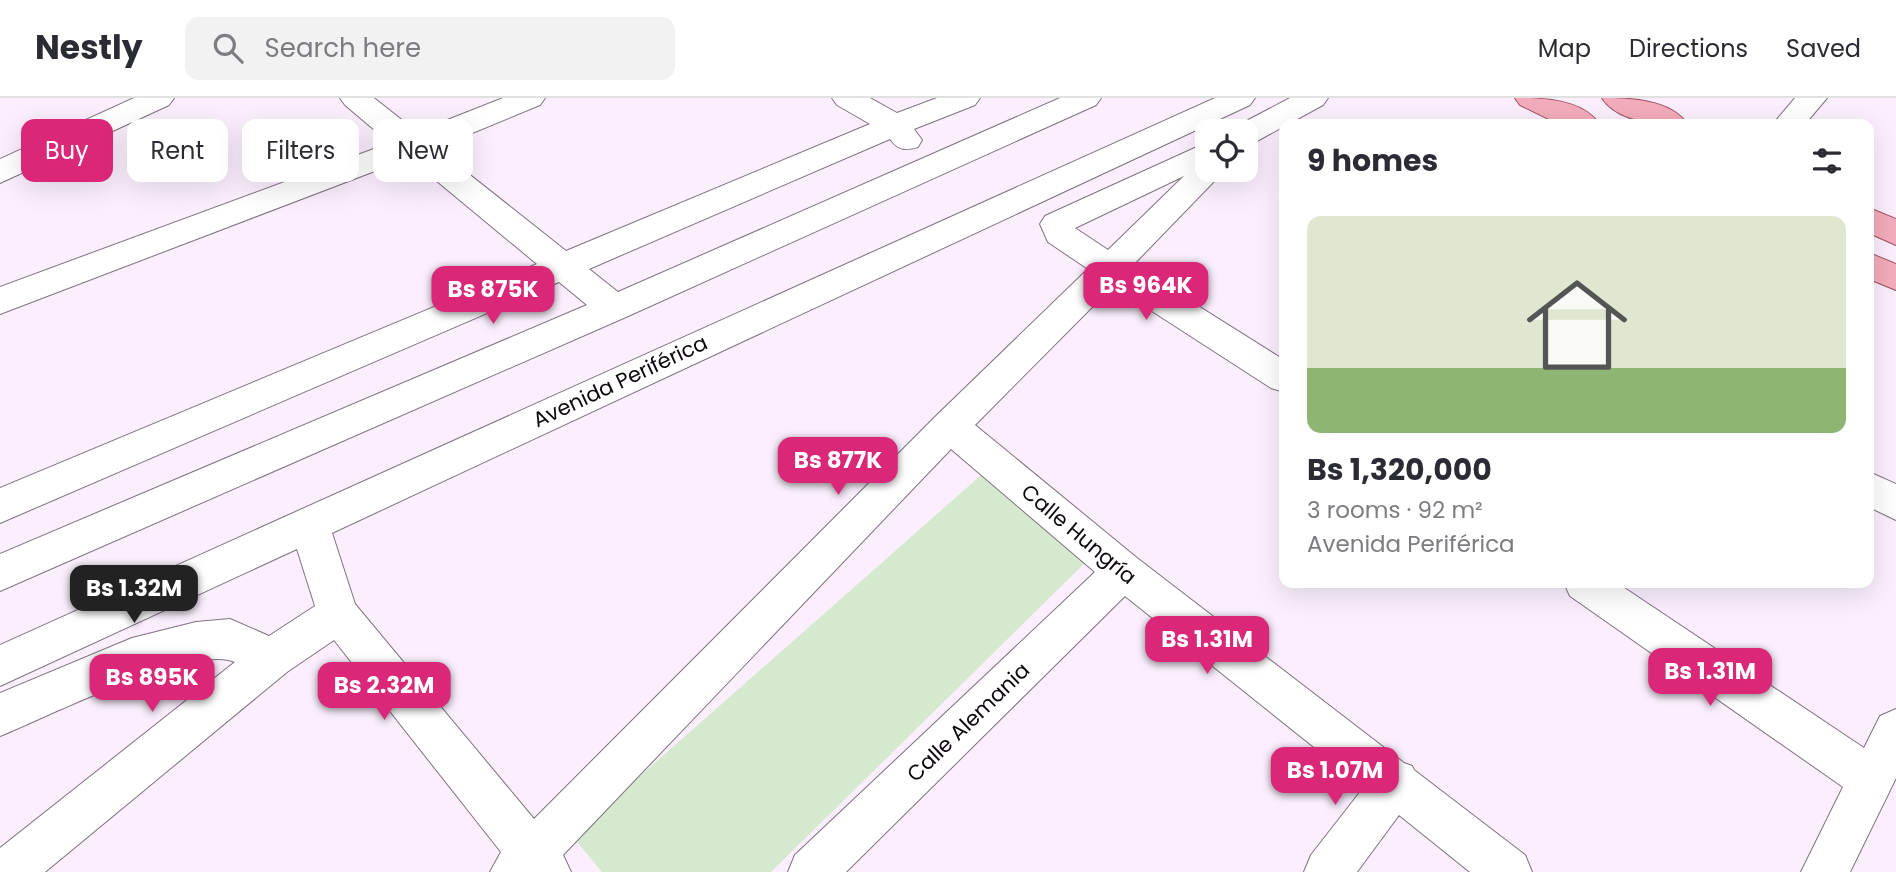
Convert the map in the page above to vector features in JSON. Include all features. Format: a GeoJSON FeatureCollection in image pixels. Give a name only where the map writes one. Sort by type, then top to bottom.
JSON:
{"type":"FeatureCollection","features":[{"type":"Feature","properties":{"kind":"main road"},"geometry":{"type":"LineString","coordinates":[[1530,98],[1565,119]]}},
{"type":"Feature","properties":{"kind":"main road"},"geometry":{"type":"LineString","coordinates":[[1617,98],[1661,119]]}},
{"type":"Feature","properties":{"kind":"main road"},"geometry":{"type":"LineString","coordinates":[[1874,222],[1896,233]]}},
{"type":"Feature","properties":{"kind":"main road"},"geometry":{"type":"LineString","coordinates":[[1874,267],[1896,278]]}},
{"type":"Feature","properties":{"kind":"street"},"geometry":{"type":"LineString","coordinates":[[0,172],[159,98]]}},
{"type":"Feature","properties":{"kind":"street"},"geometry":{"type":"LineString","coordinates":[[355,98],[381,119]]}},
{"type":"Feature","properties":{"kind":"street"},"geometry":{"type":"LineString","coordinates":[[473,121],[530,98]]}},
{"type":"Feature","properties":{"kind":"street"},"geometry":{"type":"LineString","coordinates":[[847,98],[895,125],[929,166]]}},
{"type":"Feature","properties":{"kind":"street"},"geometry":{"type":"LineString","coordinates":[[0,506],[895,125],[965,98]]}},
{"type":"Feature","properties":{"kind":"street"},"geometry":{"type":"LineString","coordinates":[[4,562],[614,307],[1086,98]]}},
{"type":"Feature","properties":{"kind":"street","name":"Avenida Periférica"},"geometry":{"type":"LineString","coordinates":[[0,666],[917,244],[1238,117],[1313,98]]}},
{"type":"Feature","properties":{"kind":"street"},"geometry":{"type":"LineString","coordinates":[[1793,119],[1812,98]]}},
{"type":"Feature","properties":{"kind":"street"},"geometry":{"type":"LineString","coordinates":[[1195,158],[1056,224],[1060,234],[1279,375]]}},
{"type":"Feature","properties":{"kind":"street"},"geometry":{"type":"LineString","coordinates":[[0,301],[373,160]]}},
{"type":"Feature","properties":{"kind":"street"},"geometry":{"type":"LineString","coordinates":[[460,182],[614,307]]}},
{"type":"Feature","properties":{"kind":"street"},"geometry":{"type":"LineString","coordinates":[[310,525],[338,614],[531,866],[950,426],[1197,182]]}},
{"type":"Feature","properties":{"kind":"street","name":"Calle Hungría"},"geometry":{"type":"LineString","coordinates":[[950,426],[1123,571],[1508,872]]}},
{"type":"Feature","properties":{"kind":"street"},"geometry":{"type":"LineString","coordinates":[[1874,491],[1896,503]]}},
{"type":"Feature","properties":{"kind":"street","name":"Calle Alemania"},"geometry":{"type":"LineString","coordinates":[[812,872],[1123,571]]}},
{"type":"Feature","properties":{"kind":"street"},"geometry":{"type":"LineString","coordinates":[[1591,588],[1872,780]]}},
{"type":"Feature","properties":{"kind":"street"},"geometry":{"type":"LineString","coordinates":[[8,872],[272,658],[338,614]]}},
{"type":"Feature","properties":{"kind":"street"},"geometry":{"type":"LineString","coordinates":[[0,715],[132,658],[196,642],[230,639],[272,658]]}},
{"type":"Feature","properties":{"kind":"street"},"geometry":{"type":"LineString","coordinates":[[1825,872],[1896,731]]}},
{"type":"Feature","properties":{"kind":"street"},"geometry":{"type":"LineString","coordinates":[[1328,872],[1396,782]]}},
{"type":"Feature","properties":{"kind":"green space"},"geometry":{"type":"Polygon","coordinates":[[[988,469],[1095,553],[771,872],[602,872],[572,836],[988,469]]]}}]}
